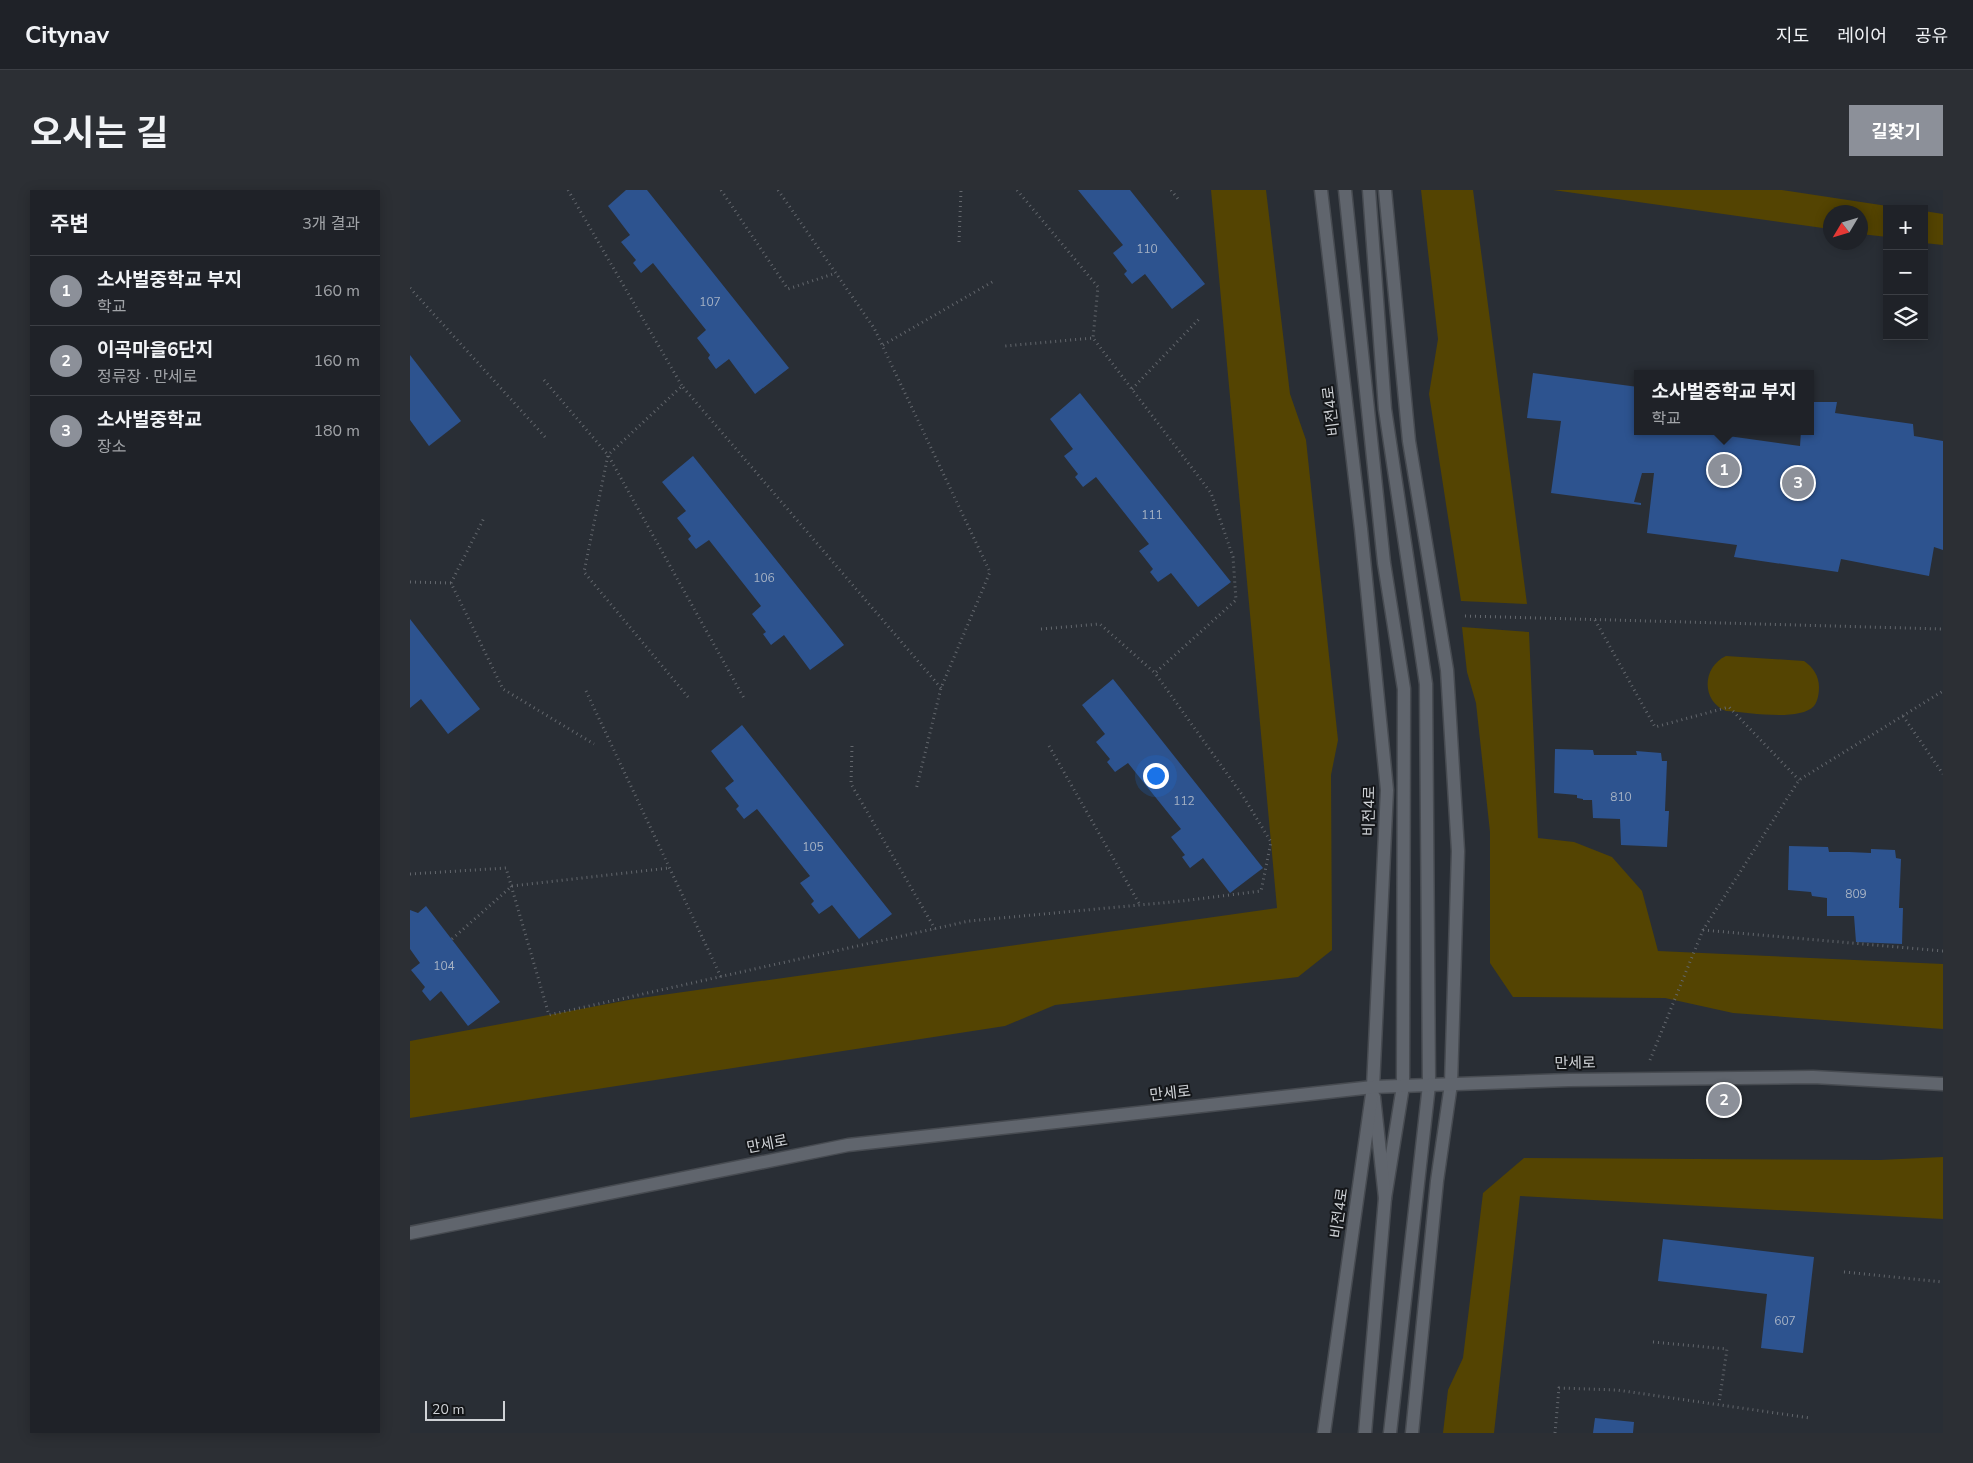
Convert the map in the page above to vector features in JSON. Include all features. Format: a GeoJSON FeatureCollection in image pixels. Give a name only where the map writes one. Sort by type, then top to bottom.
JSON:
{"type":"FeatureCollection","features":[{"type":"Feature","properties":{"kind":"main road","name":"비전4로"},"geometry":{"type":"LineString","coordinates":[[1321,190],[1362,529],[1387,790],[1373,1087],[1324,1433]]}},
{"type":"Feature","properties":{"kind":"main road"},"geometry":{"type":"LineString","coordinates":[[1345,190],[1384,563],[1404,689],[1403,1086],[1386,1198],[1365,1433]]}},
{"type":"Feature","properties":{"kind":"main road"},"geometry":{"type":"LineString","coordinates":[[1369,190],[1385,409],[1426,684],[1429,1085],[1390,1433]]}},
{"type":"Feature","properties":{"kind":"main road"},"geometry":{"type":"LineString","coordinates":[[1385,190],[1409,441],[1447,670],[1458,851],[1451,1084],[1437,1181],[1412,1433]]}},
{"type":"Feature","properties":{"kind":"main road","name":"만세로"},"geometry":{"type":"LineString","coordinates":[[410,1233],[848,1145],[1373,1087],[1642,1079],[1813,1077],[1943,1084]]}},
{"type":"Feature","properties":{"kind":"main road"},"geometry":{"type":"LineString","coordinates":[[1373,1087],[1386,1198]]}},
{"type":"Feature","properties":{"kind":"path"},"geometry":{"type":"LineString","coordinates":[[568,190],[682,386],[941,688]]}},
{"type":"Feature","properties":{"kind":"path"},"geometry":{"type":"LineString","coordinates":[[721,190],[788,289],[836,272]]}},
{"type":"Feature","properties":{"kind":"path"},"geometry":{"type":"LineString","coordinates":[[778,190],[874,328],[990,572],[941,688],[916,790]]}},
{"type":"Feature","properties":{"kind":"path"},"geometry":{"type":"LineString","coordinates":[[959,242],[961,190]]}},
{"type":"Feature","properties":{"kind":"path"},"geometry":{"type":"LineString","coordinates":[[1017,190],[1098,287],[1093,338],[1211,493],[1233,557],[1236,600],[1155,674]]}},
{"type":"Feature","properties":{"kind":"path"},"geometry":{"type":"LineString","coordinates":[[1171,190],[1178,199]]}},
{"type":"Feature","properties":{"kind":"path"},"geometry":{"type":"LineString","coordinates":[[882,345],[994,281]]}},
{"type":"Feature","properties":{"kind":"path"},"geometry":{"type":"LineString","coordinates":[[410,288],[546,438]]}},
{"type":"Feature","properties":{"kind":"path"},"geometry":{"type":"LineString","coordinates":[[1132,389],[1200,318]]}},
{"type":"Feature","properties":{"kind":"path"},"geometry":{"type":"LineString","coordinates":[[1005,346],[1093,338]]}},
{"type":"Feature","properties":{"kind":"path"},"geometry":{"type":"LineString","coordinates":[[544,380],[608,455],[745,700]]}},
{"type":"Feature","properties":{"kind":"path"},"geometry":{"type":"LineString","coordinates":[[682,386],[608,455],[584,572],[688,697]]}},
{"type":"Feature","properties":{"kind":"path"},"geometry":{"type":"LineString","coordinates":[[451,583],[484,518]]}},
{"type":"Feature","properties":{"kind":"path"},"geometry":{"type":"LineString","coordinates":[[410,582],[451,583]]}},
{"type":"Feature","properties":{"kind":"path"},"geometry":{"type":"LineString","coordinates":[[451,583],[503,689],[594,744]]}},
{"type":"Feature","properties":{"kind":"path"},"geometry":{"type":"LineString","coordinates":[[1465,616],[1943,629]]}},
{"type":"Feature","properties":{"kind":"path"},"geometry":{"type":"LineString","coordinates":[[1596,620],[1654,727],[1729,707],[1799,780]]}},
{"type":"Feature","properties":{"kind":"path"},"geometry":{"type":"LineString","coordinates":[[410,874],[506,868],[549,1015],[970,921],[1140,905],[1261,891],[1271,842],[1243,796],[1155,674],[1100,624],[1042,630]]}},
{"type":"Feature","properties":{"kind":"path"},"geometry":{"type":"LineString","coordinates":[[586,691],[720,977]]}},
{"type":"Feature","properties":{"kind":"path"},"geometry":{"type":"LineString","coordinates":[[1642,1079],[1702,930],[1799,780],[1943,691]]}},
{"type":"Feature","properties":{"kind":"path"},"geometry":{"type":"LineString","coordinates":[[1903,716],[1943,774]]}},
{"type":"Feature","properties":{"kind":"path"},"geometry":{"type":"LineString","coordinates":[[852,746],[851,784],[935,929]]}},
{"type":"Feature","properties":{"kind":"path"},"geometry":{"type":"LineString","coordinates":[[1049,746],[1140,905]]}},
{"type":"Feature","properties":{"kind":"path"},"geometry":{"type":"LineString","coordinates":[[452,939],[512,886],[669,868]]}},
{"type":"Feature","properties":{"kind":"path"},"geometry":{"type":"LineString","coordinates":[[1702,930],[1943,951]]}},
{"type":"Feature","properties":{"kind":"path"},"geometry":{"type":"LineString","coordinates":[[1844,1272],[1943,1282]]}},
{"type":"Feature","properties":{"kind":"path"},"geometry":{"type":"LineString","coordinates":[[1653,1342],[1727,1349],[1719,1403]]}},
{"type":"Feature","properties":{"kind":"path"},"geometry":{"type":"LineString","coordinates":[[1555,1433],[1560,1388],[1617,1390],[1719,1403],[1810,1418]]}},
{"type":"Feature","properties":{"kind":"shaded area"},"geometry":{"type":"Polygon","coordinates":[[[1211,190],[1266,190],[1290,394],[1306,440],[1338,740],[1331,775],[1332,950],[1298,977],[1055,1005],[1005,1026],[410,1118],[410,1041],[634,999],[1277,908],[1211,190]]]}},
{"type":"Feature","properties":{"kind":"shaded area"},"geometry":{"type":"Polygon","coordinates":[[[1421,190],[1473,190],[1527,604],[1461,601],[1429,394],[1438,339],[1421,190]]]}},
{"type":"Feature","properties":{"kind":"shaded area"},"geometry":{"type":"Polygon","coordinates":[[[1553,190],[1782,190],[1883,205],[1883,237],[1868,235],[1868,205],[1823,205],[1823,228],[1553,190]]]}},
{"type":"Feature","properties":{"kind":"shaded area"},"geometry":{"type":"Polygon","coordinates":[[[1928,212],[1943,214],[1943,245],[1928,243],[1928,212]]]}},
{"type":"Feature","properties":{"kind":"shaded area"},"geometry":{"type":"Polygon","coordinates":[[[1462,627],[1529,632],[1538,838],[1574,842],[1612,857],[1642,891],[1658,951],[1943,964],[1943,1029],[1733,1013],[1665,998],[1513,997],[1490,963],[1490,832],[1476,703],[1467,672],[1462,627]]]}},
{"type":"Feature","properties":{"kind":"shaded area"},"geometry":{"type":"Polygon","coordinates":[[[1726,656],[1804,661],[1813,669],[1818,679],[1819,692],[1814,706],[1807,711],[1785,715],[1726,711],[1712,700],[1708,684],[1712,668],[1726,656]]]}},
{"type":"Feature","properties":{"kind":"shaded area"},"geometry":{"type":"Polygon","coordinates":[[[1943,1157],[1943,1219],[1520,1196],[1494,1433],[1443,1433],[1448,1390],[1463,1358],[1483,1193],[1524,1158],[1880,1160],[1943,1157]]]}},
{"type":"Feature","properties":{"kind":"building"},"geometry":{"type":"Polygon","coordinates":[[[626,190],[647,190],[789,368],[755,394],[729,359],[716,369],[708,358],[710,355],[697,338],[706,330],[653,263],[641,273],[633,263],[636,260],[621,242],[630,235],[608,206],[626,190]]]}},
{"type":"Feature","properties":{"kind":"building"},"geometry":{"type":"Polygon","coordinates":[[[1078,190],[1130,190],[1205,284],[1172,309],[1145,274],[1132,284],[1124,274],[1127,271],[1113,253],[1123,245],[1078,190]]]}},
{"type":"Feature","properties":{"kind":"building"},"geometry":{"type":"Polygon","coordinates":[[[410,355],[461,421],[429,446],[410,420],[410,355]]]}},
{"type":"Feature","properties":{"kind":"building"},"geometry":{"type":"Polygon","coordinates":[[[1533,373],[1634,386],[1634,435],[1721,435],[1800,446],[1801,435],[1814,435],[1814,402],[1837,402],[1835,413],[1913,424],[1914,436],[1943,441],[1943,550],[1934,547],[1929,576],[1841,559],[1838,572],[1734,557],[1737,545],[1647,533],[1654,473],[1642,473],[1634,502],[1641,503],[1641,505],[1551,493],[1561,421],[1527,418],[1533,373]]]}},
{"type":"Feature","properties":{"kind":"building"},"geometry":{"type":"Polygon","coordinates":[[[1080,393],[1231,582],[1198,607],[1171,573],[1158,582],[1150,572],[1153,569],[1139,551],[1149,544],[1096,477],[1083,487],[1075,477],[1078,474],[1064,456],[1073,449],[1050,419],[1080,393]]]}},
{"type":"Feature","properties":{"kind":"building"},"geometry":{"type":"Polygon","coordinates":[[[693,456],[844,645],[810,670],[784,635],[771,645],[763,634],[766,632],[752,614],[761,606],[709,540],[696,549],[688,539],[691,536],[677,518],[686,511],[662,482],[693,456]]]}},
{"type":"Feature","properties":{"kind":"building"},"geometry":{"type":"Polygon","coordinates":[[[410,619],[480,709],[448,734],[421,699],[410,708],[410,619]]]}},
{"type":"Feature","properties":{"kind":"building"},"geometry":{"type":"Polygon","coordinates":[[[1113,679],[1263,868],[1230,893],[1203,858],[1190,868],[1182,857],[1185,855],[1171,837],[1181,829],[1128,763],[1115,772],[1107,762],[1110,759],[1096,742],[1105,734],[1082,705],[1113,679]]]}},
{"type":"Feature","properties":{"kind":"building"},"geometry":{"type":"Polygon","coordinates":[[[742,725],[892,914],[859,939],[832,905],[819,914],[811,904],[814,901],[800,883],[810,876],[757,809],[744,819],[736,809],[739,806],[725,788],[734,781],[711,751],[742,725]]]}},
{"type":"Feature","properties":{"kind":"building"},"geometry":{"type":"Polygon","coordinates":[[[1555,749],[1593,750],[1594,755],[1637,755],[1636,751],[1661,753],[1662,761],[1667,761],[1665,811],[1669,811],[1667,847],[1621,845],[1620,819],[1593,818],[1592,800],[1577,798],[1577,795],[1554,793],[1555,749]]]}},
{"type":"Feature","properties":{"kind":"building"},"geometry":{"type":"Polygon","coordinates":[[[1789,846],[1828,847],[1829,852],[1871,853],[1871,849],[1895,850],[1896,858],[1901,859],[1899,908],[1903,908],[1902,944],[1856,942],[1854,916],[1827,916],[1827,898],[1812,896],[1811,892],[1788,890],[1789,846]]]}},
{"type":"Feature","properties":{"kind":"building"},"geometry":{"type":"Polygon","coordinates":[[[426,906],[500,1002],[468,1026],[441,991],[430,1001],[422,991],[425,987],[411,970],[420,963],[410,949],[410,910],[418,913],[426,906]]]}},
{"type":"Feature","properties":{"kind":"building"},"geometry":{"type":"Polygon","coordinates":[[[1663,1239],[1814,1257],[1803,1353],[1761,1348],[1767,1294],[1658,1281],[1663,1239]]]}},
{"type":"Feature","properties":{"kind":"building"},"geometry":{"type":"Polygon","coordinates":[[[1595,1418],[1634,1422],[1633,1433],[1593,1433],[1595,1418]]]}},
{"type":"Feature","properties":{"kind":"place","name":"소사벌중학교 부지"},"geometry":{"type":"Point","coordinates":[1724,470]}},
{"type":"Feature","properties":{"kind":"place","name":"소사벌중학교"},"geometry":{"type":"Point","coordinates":[1798,483]}},
{"type":"Feature","properties":{"kind":"place","name":"이곡마을6단지"},"geometry":{"type":"Point","coordinates":[1724,1100]}}]}
